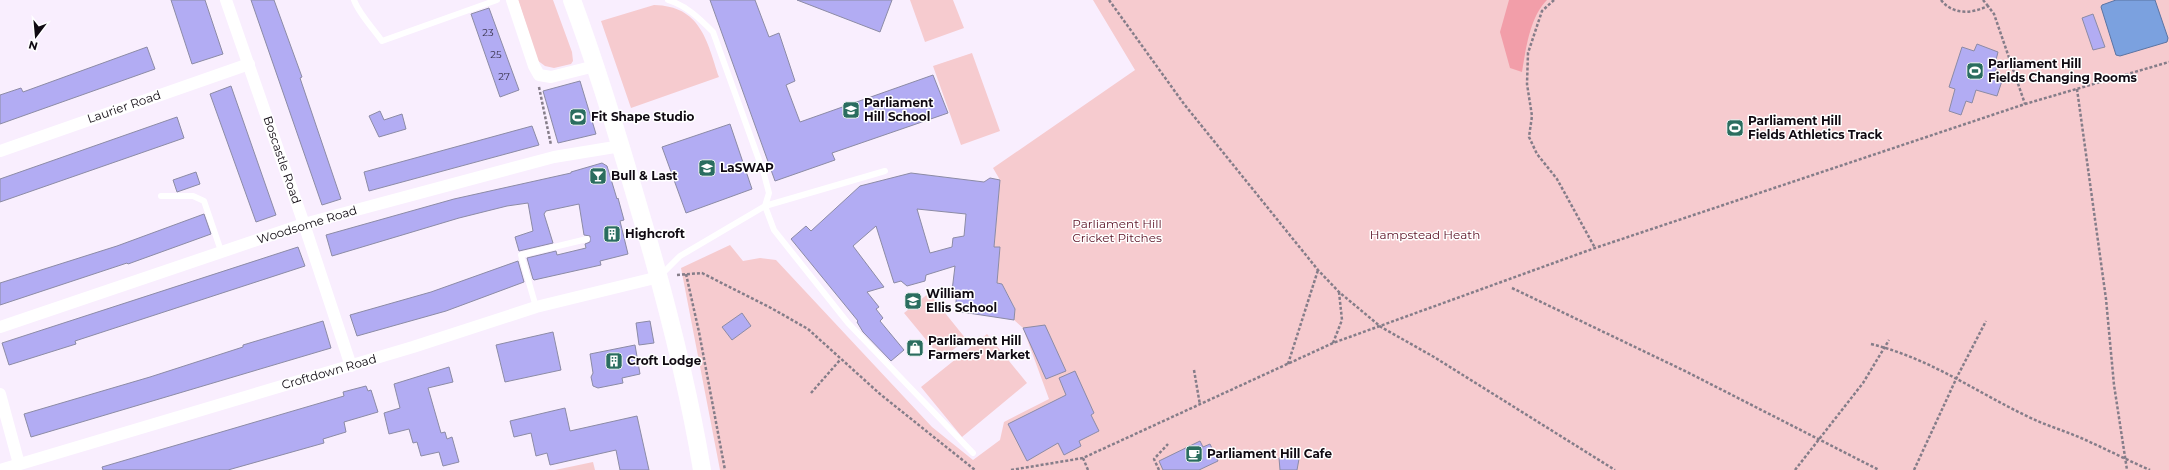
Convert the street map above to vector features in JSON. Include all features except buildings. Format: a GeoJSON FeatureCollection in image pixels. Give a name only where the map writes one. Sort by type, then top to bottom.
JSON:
{"type":"FeatureCollection","features":[{"type":"Feature","properties":{"kind":"street","name":"Boscastle Road"},"geometry":{"type":"LineString","coordinates":[[226,0],[304,224],[350,366]]}},
{"type":"Feature","properties":{"kind":"street"},"geometry":{"type":"LineString","coordinates":[[512,0],[534,66],[540,75],[551,77],[595,66]]}},
{"type":"Feature","properties":{"kind":"street"},"geometry":{"type":"LineString","coordinates":[[572,0],[621,146],[659,277],[694,420],[702,470]]}},
{"type":"Feature","properties":{"kind":"street","name":"Laurier Road"},"geometry":{"type":"LineString","coordinates":[[0,151],[249,64]]}},
{"type":"Feature","properties":{"kind":"street","name":"Woodsome Road"},"geometry":{"type":"LineString","coordinates":[[0,327],[304,224],[554,158],[621,146]]}},
{"type":"Feature","properties":{"kind":"street","name":"Croftdown Road"},"geometry":{"type":"LineString","coordinates":[[0,470],[350,366],[536,307],[659,277]]}},
{"type":"Feature","properties":{"kind":"street"},"geometry":{"type":"LineString","coordinates":[[0,394],[19,464]]}},
{"type":"Feature","properties":{"kind":"lane"},"geometry":{"type":"LineString","coordinates":[[354,0],[358,10],[366,18],[382,41],[497,0]]}},
{"type":"Feature","properties":{"kind":"lane"},"geometry":{"type":"LineString","coordinates":[[668,0],[681,4],[696,15],[713,32],[764,174],[769,193],[765,206],[774,230],[848,323],[973,453]]}},
{"type":"Feature","properties":{"kind":"lane"},"geometry":{"type":"LineString","coordinates":[[659,277],[680,256],[765,206],[885,171]]}},
{"type":"Feature","properties":{"kind":"lane"},"geometry":{"type":"LineString","coordinates":[[161,196],[193,196],[204,201],[221,252]]}},
{"type":"Feature","properties":{"kind":"lane"},"geometry":{"type":"LineString","coordinates":[[536,307],[521,255],[588,238]]}},
{"type":"Feature","properties":{"kind":"path"},"geometry":{"type":"LineString","coordinates":[[1109,0],[1184,104],[1318,270],[1339,292],[1381,327],[1615,470]]}},
{"type":"Feature","properties":{"kind":"path"},"geometry":{"type":"LineString","coordinates":[[1554,0],[1542,11],[1528,53],[1527,84],[1532,116],[1530,138],[1537,154],[1557,179],[1595,248]]}},
{"type":"Feature","properties":{"kind":"path"},"geometry":{"type":"LineString","coordinates":[[1941,0],[1947,8],[1960,12],[1980,9],[1988,6]]}},
{"type":"Feature","properties":{"kind":"path"},"geometry":{"type":"LineString","coordinates":[[1983,0],[1994,14],[2025,104]]}},
{"type":"Feature","properties":{"kind":"path"},"geometry":{"type":"LineString","coordinates":[[1988,6],[1989,0]]}},
{"type":"Feature","properties":{"kind":"path"},"geometry":{"type":"LineString","coordinates":[[1011,470],[1083,458],[1333,343],[1381,327],[1595,248],[2025,104],[2169,62]]}},
{"type":"Feature","properties":{"kind":"path"},"geometry":{"type":"LineString","coordinates":[[540,75],[539,93],[554,158]]}},
{"type":"Feature","properties":{"kind":"path"},"geometry":{"type":"LineString","coordinates":[[2077,89],[2106,299],[2114,385],[2127,470]]}},
{"type":"Feature","properties":{"kind":"path"},"geometry":{"type":"LineString","coordinates":[[1288,364],[1318,270]]}},
{"type":"Feature","properties":{"kind":"path"},"geometry":{"type":"LineString","coordinates":[[686,274],[700,332],[725,470]]}},
{"type":"Feature","properties":{"kind":"path"},"geometry":{"type":"LineString","coordinates":[[659,277],[702,274],[771,308],[808,329],[840,360],[975,470]]}},
{"type":"Feature","properties":{"kind":"path"},"geometry":{"type":"LineString","coordinates":[[1512,288],[1685,371],[1878,470]]}},
{"type":"Feature","properties":{"kind":"path"},"geometry":{"type":"LineString","coordinates":[[1333,343],[1342,320],[1339,292]]}},
{"type":"Feature","properties":{"kind":"path"},"geometry":{"type":"LineString","coordinates":[[1914,470],[1957,377],[1986,321]]}},
{"type":"Feature","properties":{"kind":"path"},"geometry":{"type":"LineString","coordinates":[[1795,470],[1866,377],[1889,340]]}},
{"type":"Feature","properties":{"kind":"path"},"geometry":{"type":"LineString","coordinates":[[1871,344],[1885,347],[1926,362],[1957,377],[1982,393],[2034,420],[2080,437],[2150,470]]}},
{"type":"Feature","properties":{"kind":"path"},"geometry":{"type":"LineString","coordinates":[[811,393],[840,360]]}},
{"type":"Feature","properties":{"kind":"path"},"geometry":{"type":"LineString","coordinates":[[1194,370],[1200,405]]}},
{"type":"Feature","properties":{"kind":"path"},"geometry":{"type":"LineString","coordinates":[[1159,470],[1154,459],[1168,444]]}},
{"type":"Feature","properties":{"kind":"path"},"geometry":{"type":"LineString","coordinates":[[1083,458],[1088,470]]}},
{"type":"Feature","properties":{"kind":"green space"},"geometry":{"type":"Polygon","coordinates":[[[518,0],[553,0],[572,52],[573,61],[571,64],[554,68],[545,66],[537,60],[518,0]]]}},
{"type":"Feature","properties":{"kind":"green space"},"geometry":{"type":"Polygon","coordinates":[[[910,0],[953,0],[964,28],[925,42],[910,0]]]}},
{"type":"Feature","properties":{"kind":"green space","name":"Hampstead Heath"},"geometry":{"type":"Polygon","coordinates":[[[1093,0],[2169,0],[2169,470],[720,470],[681,268],[730,245],[743,261],[760,258],[776,260],[932,427],[973,460],[1000,440],[1004,422],[1049,399],[1023,328],[1014,320],[1015,308],[1002,284],[997,283],[1000,247],[994,247],[1000,180],[993,168],[1135,70],[1093,0]]]}},
{"type":"Feature","properties":{"kind":"green space"},"geometry":{"type":"Polygon","coordinates":[[[654,5],[670,7],[682,12],[692,19],[700,28],[706,39],[719,77],[631,108],[601,21],[654,5]]]}},
{"type":"Feature","properties":{"kind":"green space"},"geometry":{"type":"Polygon","coordinates":[[[972,53],[1000,131],[961,145],[933,66],[972,53]]]}},
{"type":"Feature","properties":{"kind":"green space"},"geometry":{"type":"Polygon","coordinates":[[[929,293],[966,339],[942,359],[904,313],[929,293]]]}},
{"type":"Feature","properties":{"kind":"green space"},"geometry":{"type":"Polygon","coordinates":[[[987,334],[1027,383],[962,437],[921,387],[987,334]]]}},
{"type":"Feature","properties":{"kind":"green space"},"geometry":{"type":"Polygon","coordinates":[[[593,462],[595,470],[555,470],[593,462]]]}},
{"type":"Feature","properties":{"kind":"shaded area"},"geometry":{"type":"Polygon","coordinates":[[[1509,0],[1547,0],[1536,15],[1527,43],[1522,72],[1510,68],[1500,32],[1509,0]]]}},
{"type":"Feature","properties":{"kind":"water"},"geometry":{"type":"Polygon","coordinates":[[[2116,0],[2155,0],[2168,38],[2167,42],[2120,56],[2116,55],[2101,7],[2102,5],[2116,0]]]}},
{"type":"Feature","properties":{"kind":"place","name":"Parliament Hill Fields Changing Rooms"},"geometry":{"type":"Point","coordinates":[1975,71]}},
{"type":"Feature","properties":{"kind":"place","name":"Parliament Hill School"},"geometry":{"type":"Point","coordinates":[851,110]}},
{"type":"Feature","properties":{"kind":"place","name":"Fit Shape Studio"},"geometry":{"type":"Point","coordinates":[578,117]}},
{"type":"Feature","properties":{"kind":"place","name":"Parliament Hill Fields Athletics Track"},"geometry":{"type":"Point","coordinates":[1735,128]}},
{"type":"Feature","properties":{"kind":"place","name":"LaSWAP"},"geometry":{"type":"Point","coordinates":[707,168]}},
{"type":"Feature","properties":{"kind":"place","name":"Bull & Last"},"geometry":{"type":"Point","coordinates":[598,176]}},
{"type":"Feature","properties":{"kind":"place","name":"Highcroft"},"geometry":{"type":"Point","coordinates":[612,234]}},
{"type":"Feature","properties":{"kind":"place","name":"William Ellis School"},"geometry":{"type":"Point","coordinates":[913,301]}},
{"type":"Feature","properties":{"kind":"place","name":"Parliament Hill Farmers' Market"},"geometry":{"type":"Point","coordinates":[915,348]}},
{"type":"Feature","properties":{"kind":"place","name":"Croft Lodge"},"geometry":{"type":"Point","coordinates":[614,361]}},
{"type":"Feature","properties":{"kind":"place","name":"Parliament Hill Cafe"},"geometry":{"type":"Point","coordinates":[1194,454]}},
{"type":"Feature","properties":{"kind":"park label","name":"Parliament Hill Cricket Pitches"},"geometry":{"type":"Point","coordinates":[1117,231]}}]}
